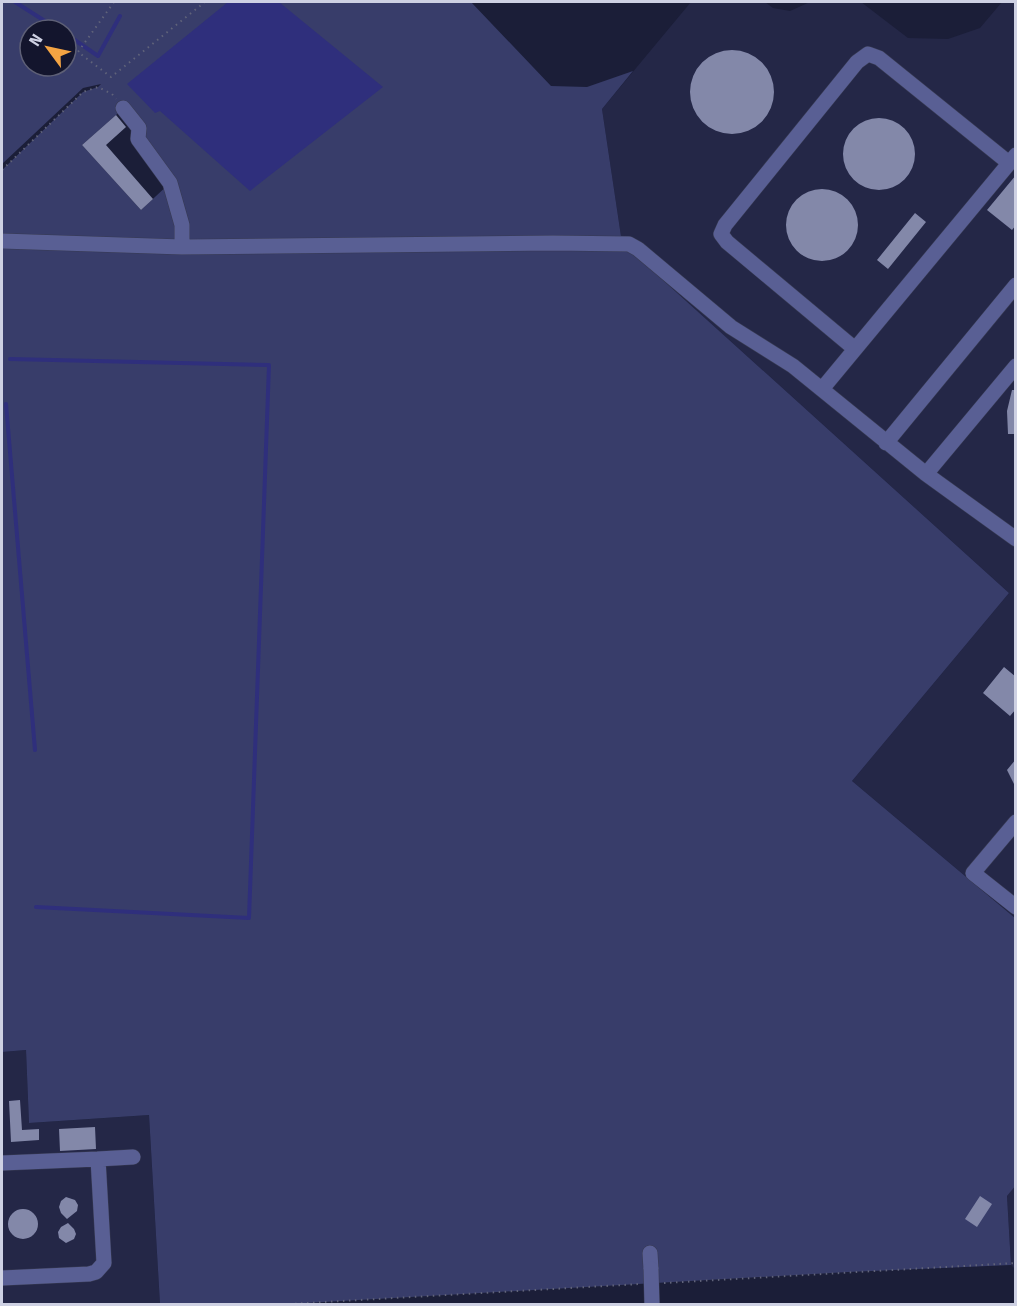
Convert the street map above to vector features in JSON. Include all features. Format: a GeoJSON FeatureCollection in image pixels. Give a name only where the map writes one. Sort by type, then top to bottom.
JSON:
{"type":"FeatureCollection","features":[{"type":"Feature","properties":{"kind":"street"},"geometry":{"type":"LineString","coordinates":[[822,390],[1012,159],[879,58],[868,54],[857,62],[725,225],[721,234],[727,242],[855,349]]}},
{"type":"Feature","properties":{"kind":"street"},"geometry":{"type":"LineString","coordinates":[[123,108],[139,128],[138,139],[171,183],[182,225],[182,247]]}},
{"type":"Feature","properties":{"kind":"street"},"geometry":{"type":"LineString","coordinates":[[2,241],[182,247],[629,244],[638,249],[731,327],[793,366],[886,443],[1016,539]]}},
{"type":"Feature","properties":{"kind":"street"},"geometry":{"type":"LineString","coordinates":[[886,443],[1016,285]]}},
{"type":"Feature","properties":{"kind":"street"},"geometry":{"type":"LineString","coordinates":[[926,474],[1016,366]]}},
{"type":"Feature","properties":{"kind":"street"},"geometry":{"type":"LineString","coordinates":[[1016,822],[974,873],[1016,907]]}},
{"type":"Feature","properties":{"kind":"street"},"geometry":{"type":"LineString","coordinates":[[2,1163],[133,1158]]}},
{"type":"Feature","properties":{"kind":"street"},"geometry":{"type":"LineString","coordinates":[[2,1278],[89,1274],[100,1268],[104,1263],[98,1159]]}},
{"type":"Feature","properties":{"kind":"street"},"geometry":{"type":"LineString","coordinates":[[650,1253],[652,1305]]}},
{"type":"Feature","properties":{"kind":"path"},"geometry":{"type":"LineString","coordinates":[[114,2],[78,52],[111,77],[205,2]]}},
{"type":"Feature","properties":{"kind":"path"},"geometry":{"type":"LineString","coordinates":[[2,170],[83,93],[98,87],[104,89],[112,94],[123,108]]}},
{"type":"Feature","properties":{"kind":"shaded area"},"geometry":{"type":"Polygon","coordinates":[[[2,2],[471,2],[551,86],[587,87],[633,71],[602,109],[622,243],[1009,593],[852,781],[1015,918],[1016,1185],[1007,1196],[1011,1265],[848,1272],[289,1304],[160,1304],[149,1115],[29,1123],[26,1050],[2,1052],[2,170],[83,92],[101,84],[83,88],[2,164],[2,2]],[[124,108],[82,145],[141,210],[170,183],[124,108]]]}},
{"type":"Feature","properties":{"kind":"shaded area"},"geometry":{"type":"Polygon","coordinates":[[[228,2],[279,2],[383,87],[250,191],[160,111],[155,113],[127,84],[228,2]]]}},
{"type":"Feature","properties":{"kind":"shaded area"},"geometry":{"type":"Polygon","coordinates":[[[691,2],[765,2],[773,8],[790,11],[810,2],[861,2],[908,38],[948,39],[980,28],[1002,2],[1015,2],[1015,918],[852,781],[1009,593],[622,243],[602,109],[691,2]]]}},
{"type":"Feature","properties":{"kind":"shaded area"},"geometry":{"type":"Polygon","coordinates":[[[26,1050],[29,1123],[149,1115],[160,1304],[2,1304],[2,1052],[26,1050]]]}},
{"type":"Feature","properties":{"kind":"shaded area"},"geometry":{"type":"Polygon","coordinates":[[[1015,1185],[1015,1269],[1011,1265],[1007,1196],[1015,1185]]]}},
{"type":"Feature","properties":{"kind":"building"},"geometry":{"type":"Polygon","coordinates":[[[732,50],[748,53],[762,62],[771,76],[774,92],[771,108],[762,122],[748,131],[732,134],[716,131],[702,122],[693,108],[690,92],[693,76],[702,62],[716,53],[732,50]]]}},
{"type":"Feature","properties":{"kind":"building"},"geometry":{"type":"Polygon","coordinates":[[[116,115],[126,127],[106,145],[153,199],[141,210],[82,145],[116,115]]]}},
{"type":"Feature","properties":{"kind":"building"},"geometry":{"type":"Polygon","coordinates":[[[879,118],[893,121],[905,128],[912,140],[915,154],[912,168],[905,180],[893,187],[879,190],[865,187],[853,180],[846,168],[843,154],[846,140],[853,128],[865,121],[879,118]]]}},
{"type":"Feature","properties":{"kind":"building"},"geometry":{"type":"Polygon","coordinates":[[[1016,175],[1016,225],[1012,230],[987,210],[1016,175]]]}},
{"type":"Feature","properties":{"kind":"building"},"geometry":{"type":"Polygon","coordinates":[[[822,189],[836,192],[848,199],[855,211],[858,225],[855,239],[848,251],[836,258],[822,261],[808,258],[796,251],[789,239],[786,225],[789,211],[796,199],[808,192],[822,189]]]}},
{"type":"Feature","properties":{"kind":"building"},"geometry":{"type":"Polygon","coordinates":[[[915,213],[926,222],[888,269],[877,260],[915,213]]]}},
{"type":"Feature","properties":{"kind":"building"},"geometry":{"type":"Polygon","coordinates":[[[1012,390],[1016,390],[1016,434],[1008,434],[1007,411],[1012,390]]]}},
{"type":"Feature","properties":{"kind":"building"},"geometry":{"type":"Polygon","coordinates":[[[1004,667],[1016,677],[1016,709],[1010,716],[983,693],[1004,667]]]}},
{"type":"Feature","properties":{"kind":"building"},"geometry":{"type":"Polygon","coordinates":[[[1016,759],[1016,788],[1007,770],[1016,759]]]}},
{"type":"Feature","properties":{"kind":"building"},"geometry":{"type":"Polygon","coordinates":[[[20,1100],[22,1130],[39,1129],[39,1140],[11,1142],[9,1101],[20,1100]]]}},
{"type":"Feature","properties":{"kind":"building"},"geometry":{"type":"Polygon","coordinates":[[[95,1127],[96,1149],[60,1151],[59,1129],[95,1127]]]}},
{"type":"Feature","properties":{"kind":"building"},"geometry":{"type":"Polygon","coordinates":[[[980,1196],[992,1204],[977,1227],[965,1219],[980,1196]]]}},
{"type":"Feature","properties":{"kind":"building"},"geometry":{"type":"Polygon","coordinates":[[[66,1197],[75,1200],[78,1205],[77,1211],[67,1219],[59,1207],[61,1201],[66,1197]]]}},
{"type":"Feature","properties":{"kind":"building"},"geometry":{"type":"Polygon","coordinates":[[[23,1209],[29,1210],[37,1218],[37,1230],[29,1238],[23,1239],[17,1238],[9,1230],[8,1224],[9,1218],[17,1210],[23,1209]]]}},
{"type":"Feature","properties":{"kind":"building"},"geometry":{"type":"Polygon","coordinates":[[[68,1223],[76,1234],[74,1239],[66,1243],[59,1238],[58,1232],[68,1223]]]}},
{"type":"Feature","properties":{"kind":"waterway"},"geometry":{"type":"LineString","coordinates":[[15,2],[40,18]]}},
{"type":"Feature","properties":{"kind":"waterway"},"geometry":{"type":"LineString","coordinates":[[78,42],[98,56],[120,16]]}},
{"type":"Feature","properties":{"kind":"waterway"},"geometry":{"type":"LineString","coordinates":[[10,359],[269,365],[249,918],[36,907]]}},
{"type":"Feature","properties":{"kind":"waterway"},"geometry":{"type":"LineString","coordinates":[[6,404],[35,750]]}}]}
